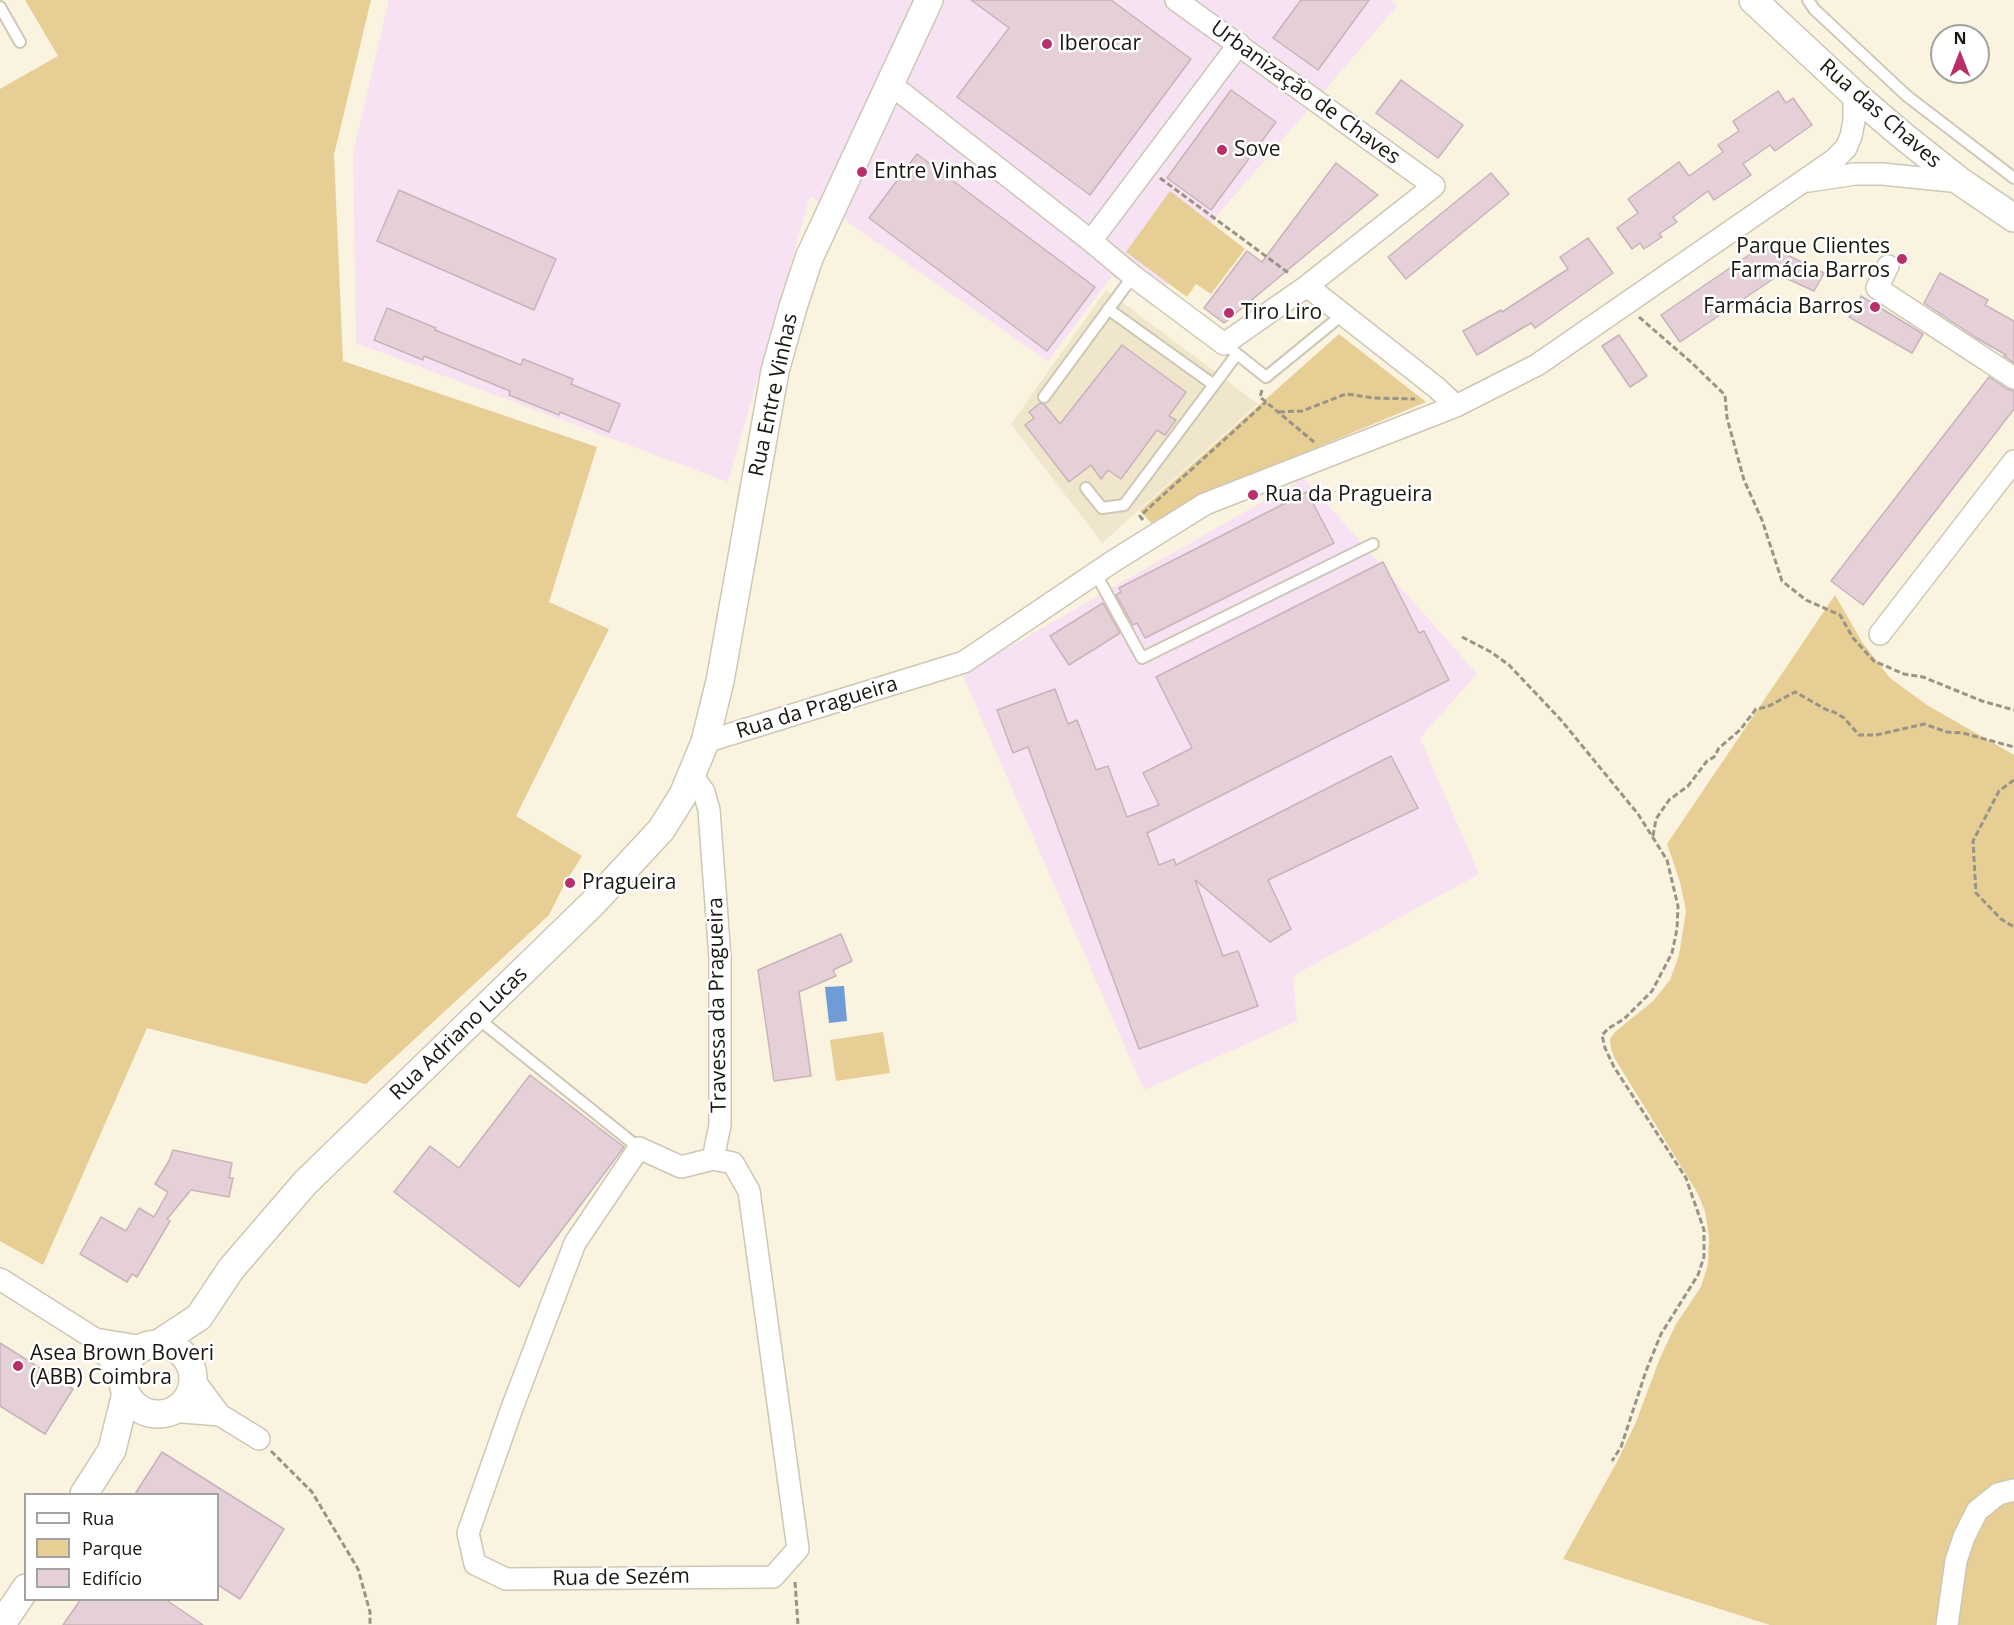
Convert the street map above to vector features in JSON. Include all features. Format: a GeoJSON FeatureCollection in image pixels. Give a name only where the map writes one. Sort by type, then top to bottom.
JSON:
{"type":"FeatureCollection","features":[{"type":"Feature","properties":{"kind":"street","name":"Rua Entre Vinhas"},"geometry":{"type":"LineString","coordinates":[[705,742],[720,681],[778,360],[809,258],[929,0]]}},
{"type":"Feature","properties":{"kind":"street","name":"Urbanização de Chaves"},"geometry":{"type":"LineString","coordinates":[[1176,0],[1434,186],[1307,286]]}},
{"type":"Feature","properties":{"kind":"street","name":"Rua das Chaves"},"geometry":{"type":"LineString","coordinates":[[1753,0],[1854,94],[1960,182],[2014,218]]}},
{"type":"Feature","properties":{"kind":"street"},"geometry":{"type":"LineString","coordinates":[[1091,241],[1239,44]]}},
{"type":"Feature","properties":{"kind":"street"},"geometry":{"type":"LineString","coordinates":[[889,83],[1133,276],[1231,349],[1307,286],[1437,388],[1456,406]]}},
{"type":"Feature","properties":{"kind":"street","name":"Rua da Pragueira"},"geometry":{"type":"LineString","coordinates":[[705,742],[964,662],[1204,504],[1456,406],[1537,365],[1834,160],[1845,148],[1851,136],[1854,121],[1854,94]]}},
{"type":"Feature","properties":{"kind":"street","name":"Rua da Pragueira"},"geometry":{"type":"LineString","coordinates":[[1803,183],[1856,174],[1882,174],[1960,182]]}},
{"type":"Feature","properties":{"kind":"street"},"geometry":{"type":"LineString","coordinates":[[1888,266],[1877,288],[2014,378]]}},
{"type":"Feature","properties":{"kind":"street"},"geometry":{"type":"LineString","coordinates":[[1880,634],[2014,461]]}},
{"type":"Feature","properties":{"kind":"street","name":"Rua Adriano Lucas"},"geometry":{"type":"LineString","coordinates":[[151,1346],[199,1317],[231,1269],[305,1183],[628,867],[660,830],[683,795],[705,742]]}},
{"type":"Feature","properties":{"kind":"street","name":"Travessa da Pragueira"},"geometry":{"type":"LineString","coordinates":[[692,775],[704,792],[709,810],[720,958],[720,1125],[712,1159]]}},
{"type":"Feature","properties":{"kind":"street"},"geometry":{"type":"LineString","coordinates":[[639,1148],[681,1167],[712,1159],[733,1163],[749,1191],[798,1549],[787,1561]]}},
{"type":"Feature","properties":{"kind":"street","name":"Rua de Sezém"},"geometry":{"type":"LineString","coordinates":[[639,1148],[575,1243],[512,1408],[468,1533],[475,1564],[506,1579],[773,1577],[787,1561]]}},
{"type":"Feature","properties":{"kind":"street"},"geometry":{"type":"LineString","coordinates":[[0,1279],[95,1339],[168,1346],[177,1350],[185,1357],[220,1415],[259,1439]]}},
{"type":"Feature","properties":{"kind":"street","name":"Rua Adriano Lucas"},"geometry":{"type":"LineString","coordinates":[[192,1372],[199,1317]]}},
{"type":"Feature","properties":{"kind":"street"},"geometry":{"type":"LineString","coordinates":[[95,1339],[124,1386],[131,1402],[138,1408],[165,1413],[220,1415]]}},
{"type":"Feature","properties":{"kind":"street"},"geometry":{"type":"LineString","coordinates":[[85,1493],[112,1450],[124,1386],[124,1369],[129,1360],[151,1346]]}},
{"type":"Feature","properties":{"kind":"street"},"geometry":{"type":"LineString","coordinates":[[112,1450],[165,1413],[180,1406],[187,1399],[192,1372]]}},
{"type":"Feature","properties":{"kind":"street"},"geometry":{"type":"LineString","coordinates":[[1947,1625],[1956,1561],[1964,1537],[1977,1511],[1998,1494],[2014,1490]]}},
{"type":"Feature","properties":{"kind":"street"},"geometry":{"type":"LineString","coordinates":[[1,1625],[24,1591]]}},
{"type":"Feature","properties":{"kind":"lane"},"geometry":{"type":"LineString","coordinates":[[1808,0],[1814,9],[1907,96],[2014,178]]}},
{"type":"Feature","properties":{"kind":"lane"},"geometry":{"type":"LineString","coordinates":[[0,7],[20,42]]}},
{"type":"Feature","properties":{"kind":"lane"},"geometry":{"type":"LineString","coordinates":[[1044,397],[1133,276]]}},
{"type":"Feature","properties":{"kind":"lane"},"geometry":{"type":"LineString","coordinates":[[1108,309],[1214,385]]}},
{"type":"Feature","properties":{"kind":"lane"},"geometry":{"type":"LineString","coordinates":[[1086,488],[1102,508],[1124,505],[1214,385],[1231,349],[1266,377],[1342,315]]}},
{"type":"Feature","properties":{"kind":"lane"},"geometry":{"type":"LineString","coordinates":[[1096,574],[1142,658],[1373,544]]}},
{"type":"Feature","properties":{"kind":"lane"},"geometry":{"type":"LineString","coordinates":[[476,1017],[639,1148]]}},
{"type":"Feature","properties":{"kind":"path"},"geometry":{"type":"LineString","coordinates":[[1147,168],[1307,286]]}},
{"type":"Feature","properties":{"kind":"path"},"geometry":{"type":"LineString","coordinates":[[1624,304],[1725,395],[1726,418],[1744,480],[1761,520],[1782,581],[1806,600],[1840,615],[1853,638],[1874,661],[1904,674],[1923,677],[1974,699],[2014,710]]}},
{"type":"Feature","properties":{"kind":"path"},"geometry":{"type":"LineString","coordinates":[[1266,377],[1260,397],[1329,454]]}},
{"type":"Feature","properties":{"kind":"path"},"geometry":{"type":"LineString","coordinates":[[1279,412],[1302,411],[1347,394],[1374,398],[1413,399],[1437,388]]}},
{"type":"Feature","properties":{"kind":"path"},"geometry":{"type":"LineString","coordinates":[[1153,537],[1140,516],[1266,402]]}},
{"type":"Feature","properties":{"kind":"path"},"geometry":{"type":"LineString","coordinates":[[1462,637],[1491,652],[1509,665],[1561,720],[1638,814],[1667,860],[1678,906],[1677,929],[1672,953],[1652,990],[1624,1019],[1602,1035],[1614,1067],[1686,1178],[1704,1230],[1704,1257],[1698,1275],[1661,1334],[1621,1447],[1612,1461]]}},
{"type":"Feature","properties":{"kind":"path"},"geometry":{"type":"LineString","coordinates":[[1653,838],[1656,819],[1669,800],[1688,786],[1707,761],[1714,757],[1719,748],[1740,730],[1756,709],[1767,707],[1795,692],[1844,718],[1859,735],[1876,735],[1924,724],[1947,732],[1963,733],[2014,747]]}},
{"type":"Feature","properties":{"kind":"path"},"geometry":{"type":"LineString","coordinates":[[2014,780],[1999,791],[1973,841],[1976,893],[2001,919],[2014,927]]}},
{"type":"Feature","properties":{"kind":"path"},"geometry":{"type":"LineString","coordinates":[[259,1439],[312,1492],[339,1536],[358,1569],[370,1612],[370,1625]]}},
{"type":"Feature","properties":{"kind":"path"},"geometry":{"type":"LineString","coordinates":[[787,1561],[797,1587],[798,1625]]}},
{"type":"Feature","properties":{"kind":"shaded area"},"geometry":{"type":"Polygon","coordinates":[[[389,0],[1391,0],[1397,6],[1210,224],[1152,306],[1112,276],[1048,361],[810,196],[728,482],[356,343],[353,153],[389,0]]]}},
{"type":"Feature","properties":{"kind":"shaded area"},"geometry":{"type":"Polygon","coordinates":[[[1106,290],[1258,404],[1102,543],[1011,424],[1106,290]]]}},
{"type":"Feature","properties":{"kind":"shaded area"},"geometry":{"type":"Polygon","coordinates":[[[1304,478],[1477,674],[1420,738],[1479,874],[1293,976],[1297,1021],[1144,1090],[962,674],[1304,478]]]}},
{"type":"Feature","properties":{"kind":"green space"},"geometry":{"type":"Polygon","coordinates":[[[25,0],[371,0],[334,155],[343,361],[597,447],[549,602],[609,629],[516,816],[582,856],[549,915],[366,1084],[147,1028],[43,1265],[0,1241],[0,89],[58,56],[25,0]]]}},
{"type":"Feature","properties":{"kind":"green space"},"geometry":{"type":"Polygon","coordinates":[[[1170,191],[1245,249],[1211,294],[1196,284],[1187,297],[1126,252],[1170,191]]]}},
{"type":"Feature","properties":{"kind":"green space"},"geometry":{"type":"Polygon","coordinates":[[[1339,334],[1426,402],[1222,487],[1151,523],[1140,511],[1339,334]]]}},
{"type":"Feature","properties":{"kind":"green space"},"geometry":{"type":"Polygon","coordinates":[[[1835,595],[1862,642],[1890,678],[1927,705],[2014,755],[2014,1625],[1770,1625],[1563,1559],[1617,1462],[1636,1422],[1660,1358],[1676,1324],[1701,1287],[1708,1264],[1709,1237],[1705,1211],[1697,1192],[1615,1059],[1610,1039],[1615,1032],[1653,1001],[1670,980],[1679,955],[1686,911],[1680,882],[1667,844],[1835,595]]]}},
{"type":"Feature","properties":{"kind":"green space"},"geometry":{"type":"Polygon","coordinates":[[[883,1032],[890,1073],[836,1081],[830,1040],[883,1032]]]}},
{"type":"Feature","properties":{"kind":"water"},"geometry":{"type":"Polygon","coordinates":[[[844,986],[847,1021],[829,1023],[825,987],[844,986]]]}},
{"type":"Feature","properties":{"kind":"building"},"geometry":{"type":"Polygon","coordinates":[[[971,0],[1111,0],[1191,59],[1090,195],[957,97],[1009,28],[971,0]]]}},
{"type":"Feature","properties":{"kind":"building"},"geometry":{"type":"Polygon","coordinates":[[[1301,0],[1369,0],[1318,70],[1273,38],[1301,0]]]}},
{"type":"Feature","properties":{"kind":"building"},"geometry":{"type":"Polygon","coordinates":[[[1401,80],[1463,125],[1438,158],[1376,113],[1401,80]]]}},
{"type":"Feature","properties":{"kind":"building","name":"Sove"},"geometry":{"type":"Polygon","coordinates":[[[1231,90],[1276,122],[1211,210],[1167,178],[1231,90]]]}},
{"type":"Feature","properties":{"kind":"building"},"geometry":{"type":"Polygon","coordinates":[[[1778,91],[1786,103],[1793,98],[1812,125],[1775,151],[1770,145],[1743,164],[1751,175],[1714,200],[1708,191],[1673,217],[1677,222],[1659,234],[1662,237],[1644,249],[1640,243],[1632,249],[1617,228],[1638,213],[1628,199],[1679,162],[1689,176],[1723,152],[1718,145],[1739,131],[1733,121],[1778,91]]]}},
{"type":"Feature","properties":{"kind":"building"},"geometry":{"type":"Polygon","coordinates":[[[917,154],[1095,287],[1047,351],[869,218],[917,154]]]}},
{"type":"Feature","properties":{"kind":"building"},"geometry":{"type":"Polygon","coordinates":[[[1336,163],[1378,195],[1224,323],[1204,308],[1247,251],[1262,262],[1336,163]]]}},
{"type":"Feature","properties":{"kind":"building"},"geometry":{"type":"Polygon","coordinates":[[[1491,173],[1509,194],[1406,279],[1388,257],[1491,173]]]}},
{"type":"Feature","properties":{"kind":"building"},"geometry":{"type":"Polygon","coordinates":[[[399,190],[556,259],[534,310],[377,241],[399,190]]]}},
{"type":"Feature","properties":{"kind":"building"},"geometry":{"type":"Polygon","coordinates":[[[1588,238],[1613,273],[1535,328],[1531,323],[1477,355],[1463,331],[1501,310],[1502,312],[1568,269],[1560,257],[1588,238]]]}},
{"type":"Feature","properties":{"kind":"building"},"geometry":{"type":"Polygon","coordinates":[[[1765,244],[1824,273],[1814,291],[1779,275],[1680,342],[1661,315],[1765,244]]]}},
{"type":"Feature","properties":{"kind":"building"},"geometry":{"type":"Polygon","coordinates":[[[1940,273],[1988,300],[1985,305],[2014,321],[2014,363],[2004,356],[2006,355],[1924,303],[1940,273]]]}},
{"type":"Feature","properties":{"kind":"building"},"geometry":{"type":"Polygon","coordinates":[[[1861,296],[1923,334],[1912,353],[1849,317],[1861,296]]]}},
{"type":"Feature","properties":{"kind":"building"},"geometry":{"type":"Polygon","coordinates":[[[387,308],[521,365],[523,359],[573,379],[571,384],[620,404],[609,432],[509,395],[510,391],[424,356],[423,360],[374,340],[387,308]]]}},
{"type":"Feature","properties":{"kind":"building"},"geometry":{"type":"Polygon","coordinates":[[[1619,335],[1647,376],[1630,387],[1602,346],[1619,335]]]}},
{"type":"Feature","properties":{"kind":"building"},"geometry":{"type":"Polygon","coordinates":[[[1122,345],[1186,392],[1169,416],[1176,420],[1165,435],[1157,430],[1121,479],[1108,470],[1101,479],[1091,465],[1069,482],[1025,425],[1034,418],[1029,412],[1040,403],[1044,404],[1060,424],[1122,345]]]}},
{"type":"Feature","properties":{"kind":"building"},"geometry":{"type":"Polygon","coordinates":[[[1989,377],[2014,391],[2014,409],[1863,605],[1831,581],[1989,377]]]}},
{"type":"Feature","properties":{"kind":"building"},"geometry":{"type":"Polygon","coordinates":[[[1307,492],[1334,543],[1145,638],[1137,623],[1133,625],[1116,595],[1121,592],[1119,588],[1307,492]]]}},
{"type":"Feature","properties":{"kind":"building"},"geometry":{"type":"Polygon","coordinates":[[[1383,562],[1419,633],[1424,631],[1449,680],[1147,833],[1159,865],[1174,859],[1176,865],[1391,756],[1418,808],[1268,880],[1291,929],[1270,942],[1195,880],[1223,956],[1238,951],[1258,1006],[1139,1049],[1028,747],[1013,753],[997,710],[1055,689],[1068,724],[1077,720],[1096,770],[1108,766],[1127,817],[1159,805],[1143,773],[1192,748],[1156,677],[1383,562]]]}},
{"type":"Feature","properties":{"kind":"building"},"geometry":{"type":"Polygon","coordinates":[[[1103,603],[1120,633],[1069,665],[1050,636],[1103,603]]]}},
{"type":"Feature","properties":{"kind":"building"},"geometry":{"type":"Polygon","coordinates":[[[841,934],[852,961],[833,970],[836,976],[799,992],[811,1076],[774,1081],[758,970],[841,934]]]}},
{"type":"Feature","properties":{"kind":"building"},"geometry":{"type":"Polygon","coordinates":[[[530,1075],[624,1147],[519,1287],[394,1192],[430,1146],[459,1168],[530,1075]]]}},
{"type":"Feature","properties":{"kind":"building"},"geometry":{"type":"Polygon","coordinates":[[[173,1150],[232,1163],[229,1178],[233,1178],[229,1197],[191,1190],[167,1219],[170,1221],[137,1277],[132,1274],[127,1282],[80,1254],[101,1217],[126,1231],[139,1208],[154,1217],[168,1192],[155,1184],[173,1150]]]}},
{"type":"Feature","properties":{"kind":"building","name":"Asea Brown Boveri (ABB) Coimbra"},"geometry":{"type":"Polygon","coordinates":[[[0,1343],[73,1389],[45,1434],[0,1406],[0,1343]]]}},
{"type":"Feature","properties":{"kind":"building"},"geometry":{"type":"Polygon","coordinates":[[[162,1452],[284,1529],[240,1599],[219,1586],[219,1493],[136,1493],[162,1452]]]}},
{"type":"Feature","properties":{"kind":"building"},"geometry":{"type":"Polygon","coordinates":[[[80,1601],[168,1601],[203,1625],[63,1625],[80,1601]]]}},
{"type":"Feature","properties":{"kind":"place","name":"Iberocar"},"geometry":{"type":"Point","coordinates":[1047,44]}},
{"type":"Feature","properties":{"kind":"place","name":"Sove"},"geometry":{"type":"Point","coordinates":[1222,150]}},
{"type":"Feature","properties":{"kind":"place","name":"Entre Vinhas"},"geometry":{"type":"Point","coordinates":[862,172]}},
{"type":"Feature","properties":{"kind":"place","name":"Parque Clientes Farmácia Barros"},"geometry":{"type":"Point","coordinates":[1902,259]}},
{"type":"Feature","properties":{"kind":"place","name":"Farmácia Barros"},"geometry":{"type":"Point","coordinates":[1875,307]}},
{"type":"Feature","properties":{"kind":"place","name":"Tiro Liro"},"geometry":{"type":"Point","coordinates":[1229,313]}},
{"type":"Feature","properties":{"kind":"place","name":"Rua da Pragueira"},"geometry":{"type":"Point","coordinates":[1253,495]}},
{"type":"Feature","properties":{"kind":"place","name":"Pragueira"},"geometry":{"type":"Point","coordinates":[570,883]}},
{"type":"Feature","properties":{"kind":"place","name":"Asea Brown Boveri (ABB) Coimbra"},"geometry":{"type":"Point","coordinates":[18,1366]}}]}
